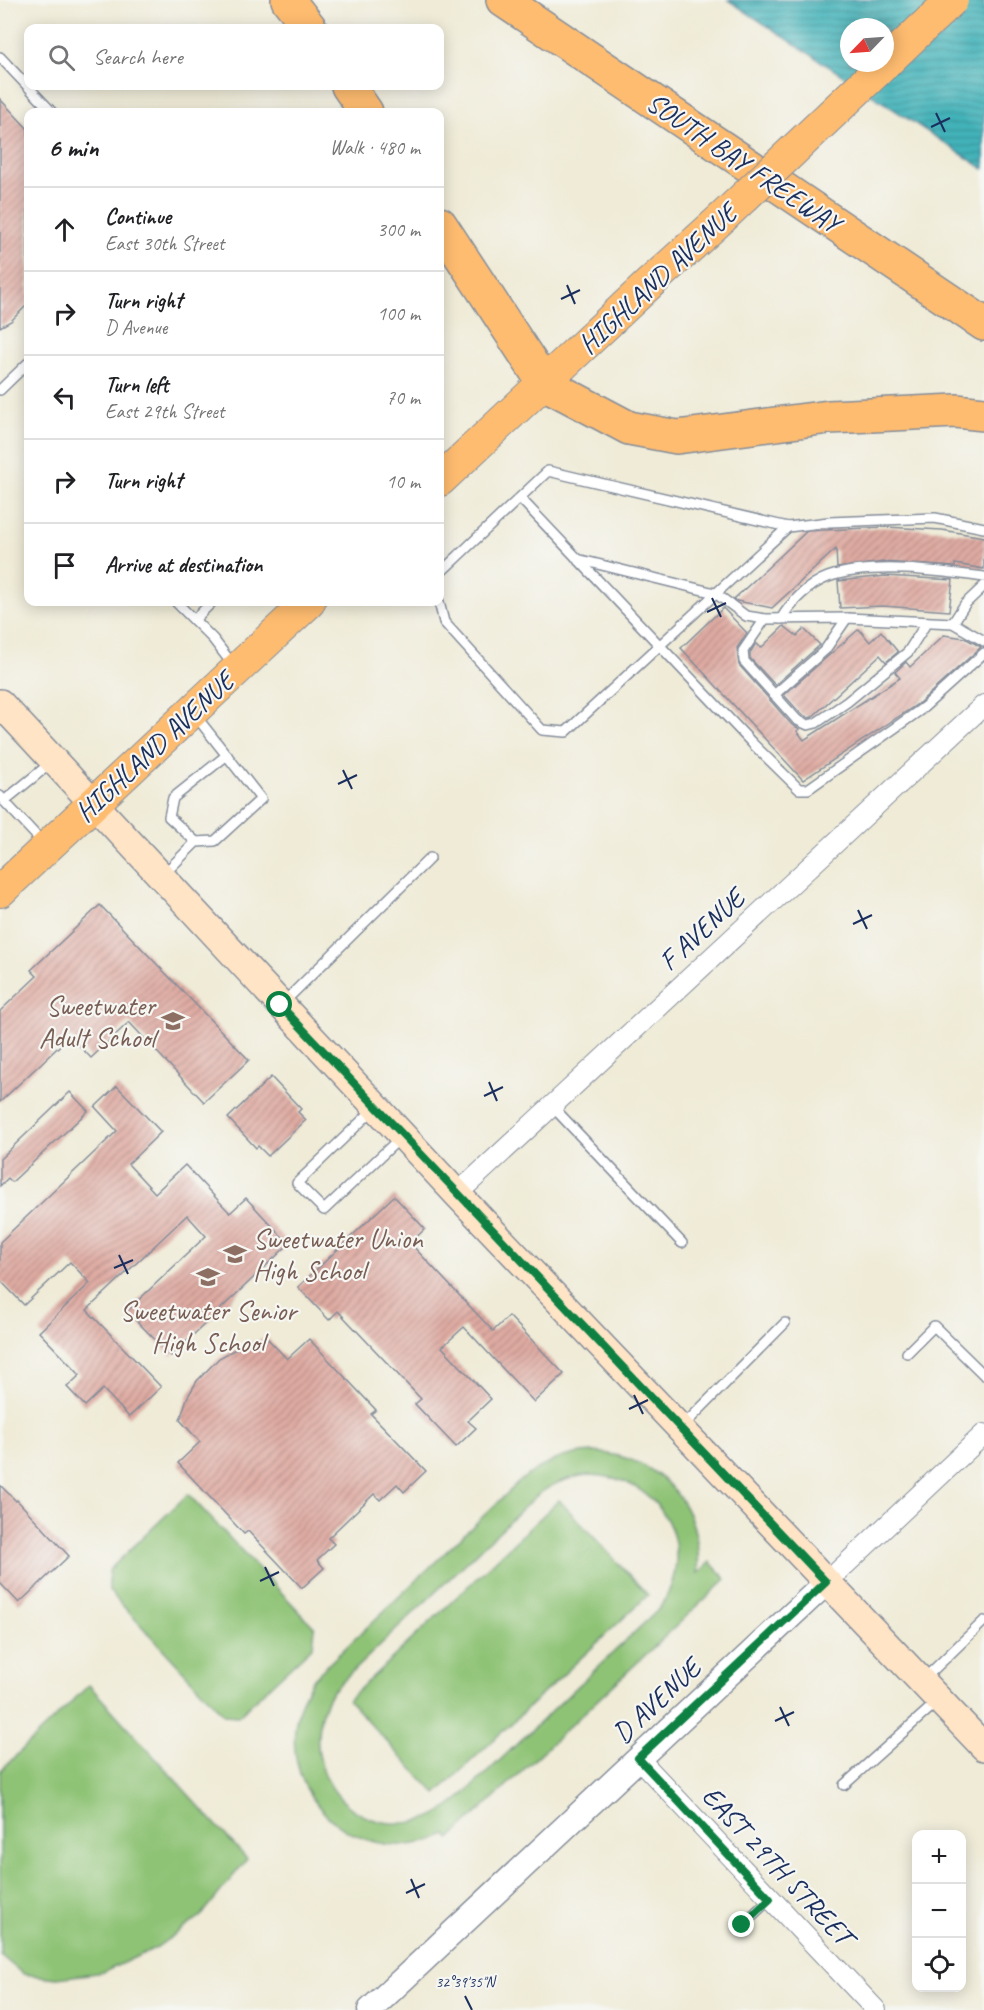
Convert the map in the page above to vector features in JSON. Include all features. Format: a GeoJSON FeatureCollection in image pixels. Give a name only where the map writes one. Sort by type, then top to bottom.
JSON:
{"type":"FeatureCollection","features":[{"type":"Feature","properties":{"kind":"highway"},"geometry":{"type":"LineString","coordinates":[[288,0],[307,24]]}},
{"type":"Feature","properties":{"kind":"highway","name":"SOUTH BAY FREEWAY"},"geometry":{"type":"LineString","coordinates":[[503,0],[984,324]]}},
{"type":"Feature","properties":{"kind":"highway"},"geometry":{"type":"LineString","coordinates":[[351,90],[363,108]]}},
{"type":"Feature","properties":{"kind":"highway"},"geometry":{"type":"LineString","coordinates":[[444,230],[544,383],[630,428],[677,437],[829,417],[956,411],[984,414]]}},
{"type":"Feature","properties":{"kind":"main road","name":"HIGHLAND AVENUE"},"geometry":{"type":"LineString","coordinates":[[444,476],[649,284],[700,240],[952,0]]}},
{"type":"Feature","properties":{"kind":"main road","name":"HIGHLAND AVENUE"},"geometry":{"type":"LineString","coordinates":[[0,891],[305,606]]}},
{"type":"Feature","properties":{"kind":"main road"},"geometry":{"type":"LineString","coordinates":[[0,704],[94,802],[402,1136],[984,1747]]}},
{"type":"Feature","properties":{"kind":"street","name":"F AVENUE"},"geometry":{"type":"LineString","coordinates":[[457,1194],[984,705]]}},
{"type":"Feature","properties":{"kind":"street","name":"D AVENUE"},"geometry":{"type":"LineString","coordinates":[[370,2010],[984,1434]]}},
{"type":"Feature","properties":{"kind":"street","name":"EAST 29TH STREET"},"geometry":{"type":"LineString","coordinates":[[638,1758],[876,2010]]}},
{"type":"Feature","properties":{"kind":"lane"},"geometry":{"type":"LineString","coordinates":[[0,57],[24,82]]}},
{"type":"Feature","properties":{"kind":"lane"},"geometry":{"type":"LineString","coordinates":[[31,90],[48,108]]}},
{"type":"Feature","properties":{"kind":"lane"},"geometry":{"type":"LineString","coordinates":[[0,390],[24,367]]}},
{"type":"Feature","properties":{"kind":"lane"},"geometry":{"type":"LineString","coordinates":[[444,569],[548,471],[788,527],[829,522],[935,518],[984,528]]}},
{"type":"Feature","properties":{"kind":"lane"},"geometry":{"type":"LineString","coordinates":[[520,498],[659,646],[799,789],[808,789],[923,708],[984,653]]}},
{"type":"Feature","properties":{"kind":"lane"},"geometry":{"type":"LineString","coordinates":[[440,606],[444,622],[542,730],[566,732],[788,527]]}},
{"type":"Feature","properties":{"kind":"lane"},"geometry":{"type":"LineString","coordinates":[[577,559],[716,593],[746,616],[765,619],[847,618],[952,623],[984,641]]}},
{"type":"Feature","properties":{"kind":"lane"},"geometry":{"type":"LineString","coordinates":[[781,619],[797,598],[827,577],[861,569],[950,572],[984,577]]}},
{"type":"Feature","properties":{"kind":"lane"},"geometry":{"type":"LineString","coordinates":[[952,623],[965,604],[984,586]]}},
{"type":"Feature","properties":{"kind":"lane"},"geometry":{"type":"LineString","coordinates":[[180,606],[236,669]]}},
{"type":"Feature","properties":{"kind":"lane"},"geometry":{"type":"LineString","coordinates":[[194,620],[208,606]]}},
{"type":"Feature","properties":{"kind":"lane"},"geometry":{"type":"LineString","coordinates":[[774,695],[825,650],[847,618]]}},
{"type":"Feature","properties":{"kind":"lane"},"geometry":{"type":"LineString","coordinates":[[765,619],[743,651],[744,661],[797,720],[808,725],[816,723],[848,702],[908,652],[927,622]]}},
{"type":"Feature","properties":{"kind":"lane"},"geometry":{"type":"LineString","coordinates":[[162,876],[196,842],[215,841],[261,799],[192,711]]}},
{"type":"Feature","properties":{"kind":"lane"},"geometry":{"type":"LineString","coordinates":[[196,842],[169,817],[173,798],[227,755]]}},
{"type":"Feature","properties":{"kind":"lane"},"geometry":{"type":"LineString","coordinates":[[46,847],[2,798],[54,760]]}},
{"type":"Feature","properties":{"kind":"lane"},"geometry":{"type":"LineString","coordinates":[[280,1005],[430,858]]}},
{"type":"Feature","properties":{"kind":"lane"},"geometry":{"type":"LineString","coordinates":[[552,1106],[682,1243]]}},
{"type":"Feature","properties":{"kind":"lane"},"geometry":{"type":"LineString","coordinates":[[375,1107],[297,1183],[324,1210],[402,1136]]}},
{"type":"Feature","properties":{"kind":"lane"},"geometry":{"type":"LineString","coordinates":[[681,1429],[785,1323]]}},
{"type":"Feature","properties":{"kind":"lane"},"geometry":{"type":"LineString","coordinates":[[907,1353],[934,1326],[984,1375]]}},
{"type":"Feature","properties":{"kind":"lane"},"geometry":{"type":"LineString","coordinates":[[844,1785],[931,1690],[984,1621]]}},
{"type":"Feature","properties":{"kind":"lane"},"geometry":{"type":"LineString","coordinates":[[742,1925],[770,1899]]}},
{"type":"Feature","properties":{"kind":"green space"},"geometry":{"type":"Polygon","coordinates":[[[594,1452],[618,1456],[639,1464],[658,1475],[673,1489],[685,1507],[693,1527],[698,1549],[698,1573],[710,1562],[726,1579],[450,1839],[447,1835],[409,1845],[375,1842],[344,1829],[319,1807],[302,1780],[295,1748],[298,1713],[314,1678],[520,1481],[555,1460],[573,1454],[594,1452]],[[581,1476],[567,1479],[541,1492],[332,1691],[321,1716],[318,1742],[322,1766],[332,1788],[348,1806],[369,1818],[394,1823],[422,1820],[445,1809],[458,1800],[659,1609],[671,1586],[676,1562],[674,1540],[667,1519],[654,1501],[636,1487],[614,1478],[581,1476]]]}},
{"type":"Feature","properties":{"kind":"green space"},"geometry":{"type":"Polygon","coordinates":[[[188,1494],[315,1628],[313,1646],[238,1716],[224,1715],[109,1591],[109,1570],[188,1494]]]}},
{"type":"Feature","properties":{"kind":"green space"},"geometry":{"type":"Polygon","coordinates":[[[559,1500],[648,1595],[436,1794],[348,1700],[559,1500]]]}},
{"type":"Feature","properties":{"kind":"green space"},"geometry":{"type":"Polygon","coordinates":[[[89,1685],[247,1859],[201,1916],[157,1947],[104,1972],[57,1978],[23,1974],[0,1955],[0,1771],[89,1685]]]}},
{"type":"Feature","properties":{"kind":"water"},"geometry":{"type":"Polygon","coordinates":[[[728,0],[984,0],[984,169],[728,0]]]}},
{"type":"Feature","properties":{"kind":"building"},"geometry":{"type":"Polygon","coordinates":[[[0,99],[24,125],[24,308],[11,321],[0,327],[0,99]]]}},
{"type":"Feature","properties":{"kind":"building"},"geometry":{"type":"Polygon","coordinates":[[[886,527],[942,530],[984,537],[984,569],[955,564],[955,567],[884,562],[837,568],[836,549],[772,608],[734,599],[807,531],[886,527]]]}},
{"type":"Feature","properties":{"kind":"building"},"geometry":{"type":"Polygon","coordinates":[[[885,576],[953,580],[949,611],[883,606],[840,608],[838,581],[885,576]]]}},
{"type":"Feature","properties":{"kind":"building"},"geometry":{"type":"Polygon","coordinates":[[[723,608],[747,633],[737,648],[739,665],[792,725],[800,729],[797,731],[804,740],[900,678],[895,672],[906,662],[910,667],[944,635],[965,638],[981,647],[919,703],[803,780],[681,648],[723,608]]]}},
{"type":"Feature","properties":{"kind":"building"},"geometry":{"type":"Polygon","coordinates":[[[784,626],[797,636],[804,629],[820,645],[775,685],[750,658],[750,653],[756,643],[761,648],[784,626]]]}},
{"type":"Feature","properties":{"kind":"building"},"geometry":{"type":"Polygon","coordinates":[[[859,629],[870,642],[881,631],[898,652],[886,662],[880,655],[812,717],[801,714],[784,695],[859,629]]]}},
{"type":"Feature","properties":{"kind":"building"},"geometry":{"type":"Polygon","coordinates":[[[100,905],[249,1060],[204,1102],[129,1022],[91,1058],[70,1036],[0,1102],[0,1011],[37,976],[31,970],[100,905]]]}},
{"type":"Feature","properties":{"kind":"building"},"geometry":{"type":"Polygon","coordinates":[[[271,1077],[301,1109],[298,1112],[306,1120],[268,1156],[258,1146],[256,1148],[228,1118],[271,1077]]]}},
{"type":"Feature","properties":{"kind":"building"},"geometry":{"type":"Polygon","coordinates":[[[117,1086],[161,1132],[128,1164],[155,1193],[185,1165],[230,1213],[246,1198],[289,1244],[171,1356],[127,1311],[206,1236],[187,1215],[87,1310],[161,1387],[129,1417],[103,1389],[85,1406],[67,1387],[80,1375],[39,1332],[90,1283],[70,1262],[24,1305],[0,1280],[0,1242],[117,1131],[95,1107],[117,1086]]]}},
{"type":"Feature","properties":{"kind":"building"},"geometry":{"type":"Polygon","coordinates":[[[70,1092],[88,1111],[12,1182],[8,1178],[0,1186],[0,1159],[70,1092]]]}},
{"type":"Feature","properties":{"kind":"building"},"geometry":{"type":"Polygon","coordinates":[[[394,1196],[425,1229],[410,1243],[493,1331],[509,1316],[564,1374],[534,1402],[464,1327],[442,1347],[491,1399],[468,1421],[476,1428],[456,1447],[415,1404],[421,1399],[338,1311],[329,1320],[298,1287],[394,1196]]]}},
{"type":"Feature","properties":{"kind":"building"},"geometry":{"type":"Polygon","coordinates":[[[267,1338],[287,1359],[309,1339],[376,1410],[371,1414],[426,1471],[404,1492],[397,1484],[380,1500],[374,1494],[328,1538],[334,1544],[317,1560],[324,1568],[302,1588],[248,1531],[244,1534],[178,1463],[200,1442],[180,1420],[187,1398],[197,1381],[219,1358],[243,1345],[267,1338]]]}},
{"type":"Feature","properties":{"kind":"building"},"geometry":{"type":"Polygon","coordinates":[[[0,1485],[69,1556],[19,1603],[0,1583],[0,1485]]]}},
{"type":"Feature","properties":{"kind":"place","name":"Sweetwater Adult School"},"geometry":{"type":"Point","coordinates":[173,1021]}},
{"type":"Feature","properties":{"kind":"place","name":"Sweetwater Union High School"},"geometry":{"type":"Point","coordinates":[235,1254]}},
{"type":"Feature","properties":{"kind":"place","name":"Sweetwater Senior High School"},"geometry":{"type":"Point","coordinates":[208,1277]}},
{"type":"Feature","properties":{"kind":"route"},"geometry":{"type":"LineString","coordinates":[[280,1005],[826,1582],[638,1758],[770,1899],[742,1925]]}}]}
